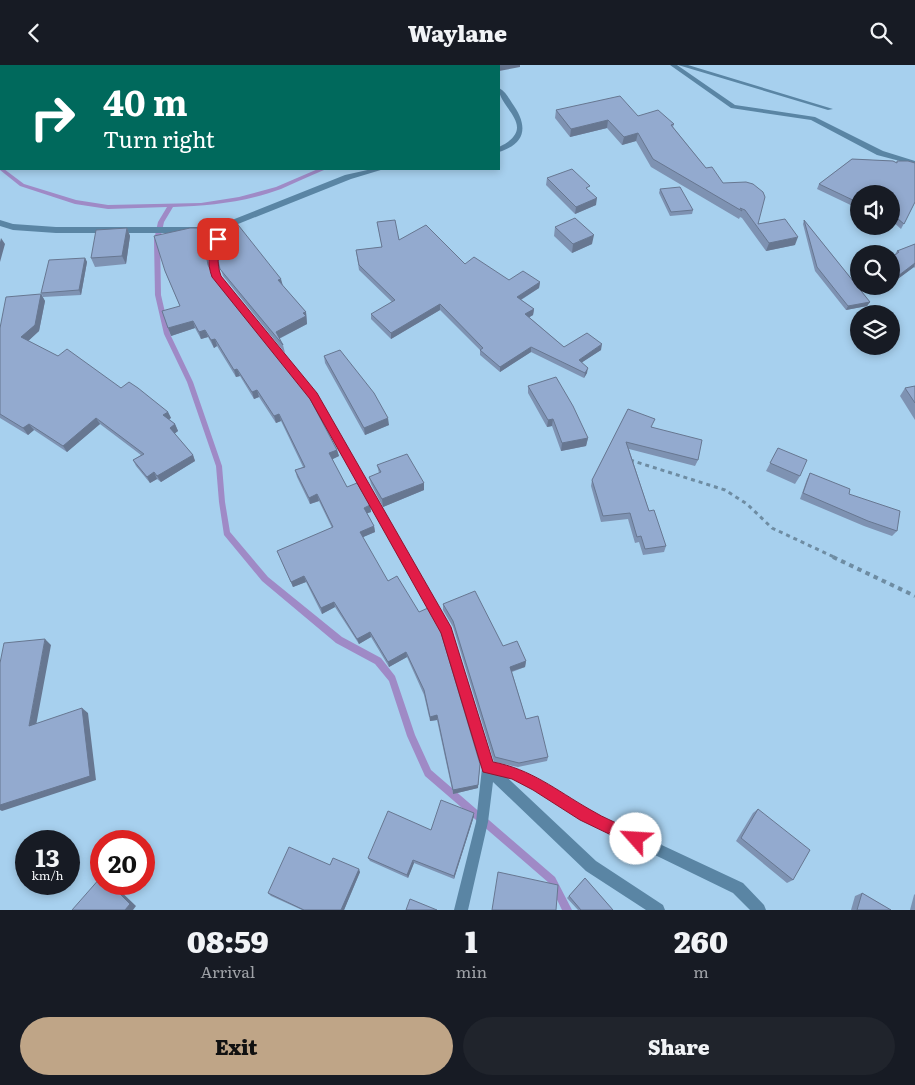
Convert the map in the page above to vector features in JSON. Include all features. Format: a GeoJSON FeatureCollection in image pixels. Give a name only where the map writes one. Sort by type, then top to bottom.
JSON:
{"type":"FeatureCollection","features":[{"type":"Feature","properties":{"kind":"street"},"geometry":{"type":"LineString","coordinates":[[673,65],[733,107],[813,118],[880,153],[915,163]]}},
{"type":"Feature","properties":{"kind":"street"},"geometry":{"type":"LineString","coordinates":[[681,65],[830,109]]}},
{"type":"Feature","properties":{"kind":"street"},"geometry":{"type":"LineString","coordinates":[[500,91],[516,110],[520,121],[515,141],[500,149]]}},
{"type":"Feature","properties":{"kind":"street"},"geometry":{"type":"LineString","coordinates":[[376,170],[348,177],[235,222],[218,239],[212,265],[217,277],[313,396],[447,631],[488,767],[488,789],[484,813],[461,910]]}},
{"type":"Feature","properties":{"kind":"street"},"geometry":{"type":"LineString","coordinates":[[0,223],[13,227],[56,230],[226,230]]}},
{"type":"Feature","properties":{"kind":"street"},"geometry":{"type":"LineString","coordinates":[[488,767],[591,867],[658,910]]}},
{"type":"Feature","properties":{"kind":"street"},"geometry":{"type":"LineString","coordinates":[[488,767],[513,773],[538,785],[585,815],[738,889],[759,910]]}},
{"type":"Feature","properties":{"kind":"path"},"geometry":{"type":"LineString","coordinates":[[622,457],[725,491],[746,505],[772,528],[915,596]]}},
{"type":"Feature","properties":{"kind":"building"},"geometry":{"type":"Polygon","coordinates":[[[620,96],[638,116],[658,110],[674,124],[671,125],[706,168],[712,167],[723,183],[746,182],[753,184],[763,192],[765,197],[758,224],[785,219],[798,237],[769,243],[745,210],[740,208],[742,211],[653,159],[638,133],[624,137],[608,120],[571,129],[556,110],[620,96]]]}},
{"type":"Feature","properties":{"kind":"building"},"geometry":{"type":"Polygon","coordinates":[[[852,159],[893,161],[897,163],[897,161],[908,161],[915,163],[915,202],[904,224],[900,221],[900,185],[850,185],[850,199],[819,184],[852,159]]]}},
{"type":"Feature","properties":{"kind":"building"},"geometry":{"type":"Polygon","coordinates":[[[572,169],[590,186],[586,188],[597,198],[576,207],[547,178],[572,169]]]}},
{"type":"Feature","properties":{"kind":"building"},"geometry":{"type":"Polygon","coordinates":[[[680,187],[693,210],[671,212],[660,189],[680,187]]]}},
{"type":"Feature","properties":{"kind":"building"},"geometry":{"type":"Polygon","coordinates":[[[575,218],[594,235],[573,244],[555,227],[575,218]]]}},
{"type":"Feature","properties":{"kind":"building"},"geometry":{"type":"Polygon","coordinates":[[[395,220],[399,240],[426,225],[465,264],[474,257],[509,280],[523,271],[540,282],[517,297],[534,309],[525,314],[564,347],[587,333],[602,344],[579,360],[588,368],[585,373],[531,347],[500,367],[480,350],[483,348],[440,304],[391,333],[371,314],[395,300],[359,265],[356,250],[382,247],[377,222],[395,220]]]}},
{"type":"Feature","properties":{"kind":"building"},"geometry":{"type":"Polygon","coordinates":[[[804,220],[850,277],[850,295],[864,295],[870,302],[848,306],[817,267],[804,220]]]}},
{"type":"Feature","properties":{"kind":"building"},"geometry":{"type":"Polygon","coordinates":[[[235,221],[281,279],[278,280],[306,312],[303,313],[306,316],[276,332],[283,345],[220,269],[217,257],[221,232],[235,221]]]}},
{"type":"Feature","properties":{"kind":"building"},"geometry":{"type":"Polygon","coordinates":[[[127,228],[122,256],[91,258],[96,230],[127,228]]]}},
{"type":"Feature","properties":{"kind":"building"},"geometry":{"type":"Polygon","coordinates":[[[190,228],[213,228],[206,240],[205,249],[208,265],[216,281],[307,393],[337,450],[329,453],[347,487],[357,483],[370,505],[364,508],[374,526],[360,532],[388,581],[397,576],[419,612],[428,608],[440,629],[480,764],[478,785],[453,790],[437,715],[430,717],[424,690],[406,652],[388,662],[370,632],[357,639],[334,602],[321,608],[304,576],[291,582],[277,551],[333,527],[317,494],[309,498],[295,470],[305,467],[279,414],[274,416],[257,390],[252,392],[237,369],[234,370],[215,339],[211,340],[205,330],[199,332],[193,321],[168,328],[162,311],[180,306],[165,271],[154,236],[190,228]]]}},
{"type":"Feature","properties":{"kind":"building"},"geometry":{"type":"Polygon","coordinates":[[[915,244],[915,263],[900,274],[900,250],[915,244]]]}},
{"type":"Feature","properties":{"kind":"building"},"geometry":{"type":"Polygon","coordinates":[[[85,258],[79,290],[41,293],[49,260],[85,258]]]}},
{"type":"Feature","properties":{"kind":"building"},"geometry":{"type":"Polygon","coordinates":[[[41,294],[35,325],[21,337],[58,356],[67,349],[121,388],[129,382],[138,388],[168,412],[163,415],[175,424],[170,428],[193,455],[157,476],[154,472],[147,477],[133,460],[144,454],[96,418],[63,446],[29,424],[23,428],[0,414],[0,328],[6,297],[41,294]]]}},
{"type":"Feature","properties":{"kind":"building"},"geometry":{"type":"Polygon","coordinates":[[[340,350],[374,393],[388,418],[364,428],[324,356],[340,350]]]}},
{"type":"Feature","properties":{"kind":"building"},"geometry":{"type":"Polygon","coordinates":[[[556,377],[573,406],[588,438],[562,443],[553,419],[548,420],[528,386],[556,377]]]}},
{"type":"Feature","properties":{"kind":"building"},"geometry":{"type":"Polygon","coordinates":[[[915,386],[915,403],[905,388],[915,386]]]}},
{"type":"Feature","properties":{"kind":"building"},"geometry":{"type":"Polygon","coordinates":[[[628,409],[655,419],[651,427],[702,440],[698,460],[626,442],[649,511],[654,510],[666,546],[645,549],[641,536],[637,537],[630,513],[603,516],[592,480],[628,409]]]}},
{"type":"Feature","properties":{"kind":"building"},"geometry":{"type":"Polygon","coordinates":[[[778,448],[807,460],[800,476],[770,463],[778,448]]]}},
{"type":"Feature","properties":{"kind":"building"},"geometry":{"type":"Polygon","coordinates":[[[407,454],[424,483],[382,499],[369,477],[381,472],[377,465],[407,454]]]}},
{"type":"Feature","properties":{"kind":"building"},"geometry":{"type":"Polygon","coordinates":[[[810,473],[850,489],[849,494],[900,511],[897,531],[868,521],[803,493],[810,473]]]}},
{"type":"Feature","properties":{"kind":"building"},"geometry":{"type":"Polygon","coordinates":[[[475,591],[503,646],[517,641],[526,661],[510,667],[526,719],[538,716],[548,757],[519,763],[495,757],[453,621],[443,604],[475,591]]]}},
{"type":"Feature","properties":{"kind":"building"},"geometry":{"type":"Polygon","coordinates":[[[45,639],[29,726],[82,708],[90,776],[0,805],[0,663],[4,643],[45,639]]]}},
{"type":"Feature","properties":{"kind":"building"},"geometry":{"type":"Polygon","coordinates":[[[441,800],[474,813],[454,876],[413,860],[407,875],[368,858],[388,811],[431,830],[441,800]]]}},
{"type":"Feature","properties":{"kind":"building"},"geometry":{"type":"Polygon","coordinates":[[[758,809],[810,850],[793,880],[741,838],[758,809]]]}},
{"type":"Feature","properties":{"kind":"building"},"geometry":{"type":"Polygon","coordinates":[[[289,847],[330,865],[333,858],[359,869],[341,910],[304,910],[268,893],[289,847]]]}},
{"type":"Feature","properties":{"kind":"building"},"geometry":{"type":"Polygon","coordinates":[[[498,872],[558,885],[556,910],[492,910],[498,872]]]}},
{"type":"Feature","properties":{"kind":"building"},"geometry":{"type":"Polygon","coordinates":[[[585,878],[613,910],[581,910],[569,896],[585,878]]]}},
{"type":"Feature","properties":{"kind":"building"},"geometry":{"type":"Polygon","coordinates":[[[90,890],[90,895],[121,895],[130,904],[125,910],[72,910],[90,890]]]}},
{"type":"Feature","properties":{"kind":"building"},"geometry":{"type":"Polygon","coordinates":[[[862,893],[891,910],[857,910],[862,893]]]}},
{"type":"Feature","properties":{"kind":"building"},"geometry":{"type":"Polygon","coordinates":[[[410,899],[437,910],[406,910],[410,899]]]}},
{"type":"Feature","properties":{"kind":"waterway"},"geometry":{"type":"LineString","coordinates":[[3,170],[22,185],[75,202],[108,207],[201,205],[239,199],[278,188],[320,170]]}},
{"type":"Feature","properties":{"kind":"waterway"},"geometry":{"type":"LineString","coordinates":[[171,206],[161,222],[157,240],[158,295],[167,334],[190,382],[219,466],[227,533],[265,579],[339,640],[378,661],[392,679],[411,736],[428,773],[552,880],[567,910]]}},
{"type":"Feature","properties":{"kind":"route"},"geometry":{"type":"LineString","coordinates":[[218,239],[212,265],[217,277],[227,292],[260,329],[313,396],[447,631],[488,767],[513,773],[538,785],[585,815],[636,839]]}}]}
